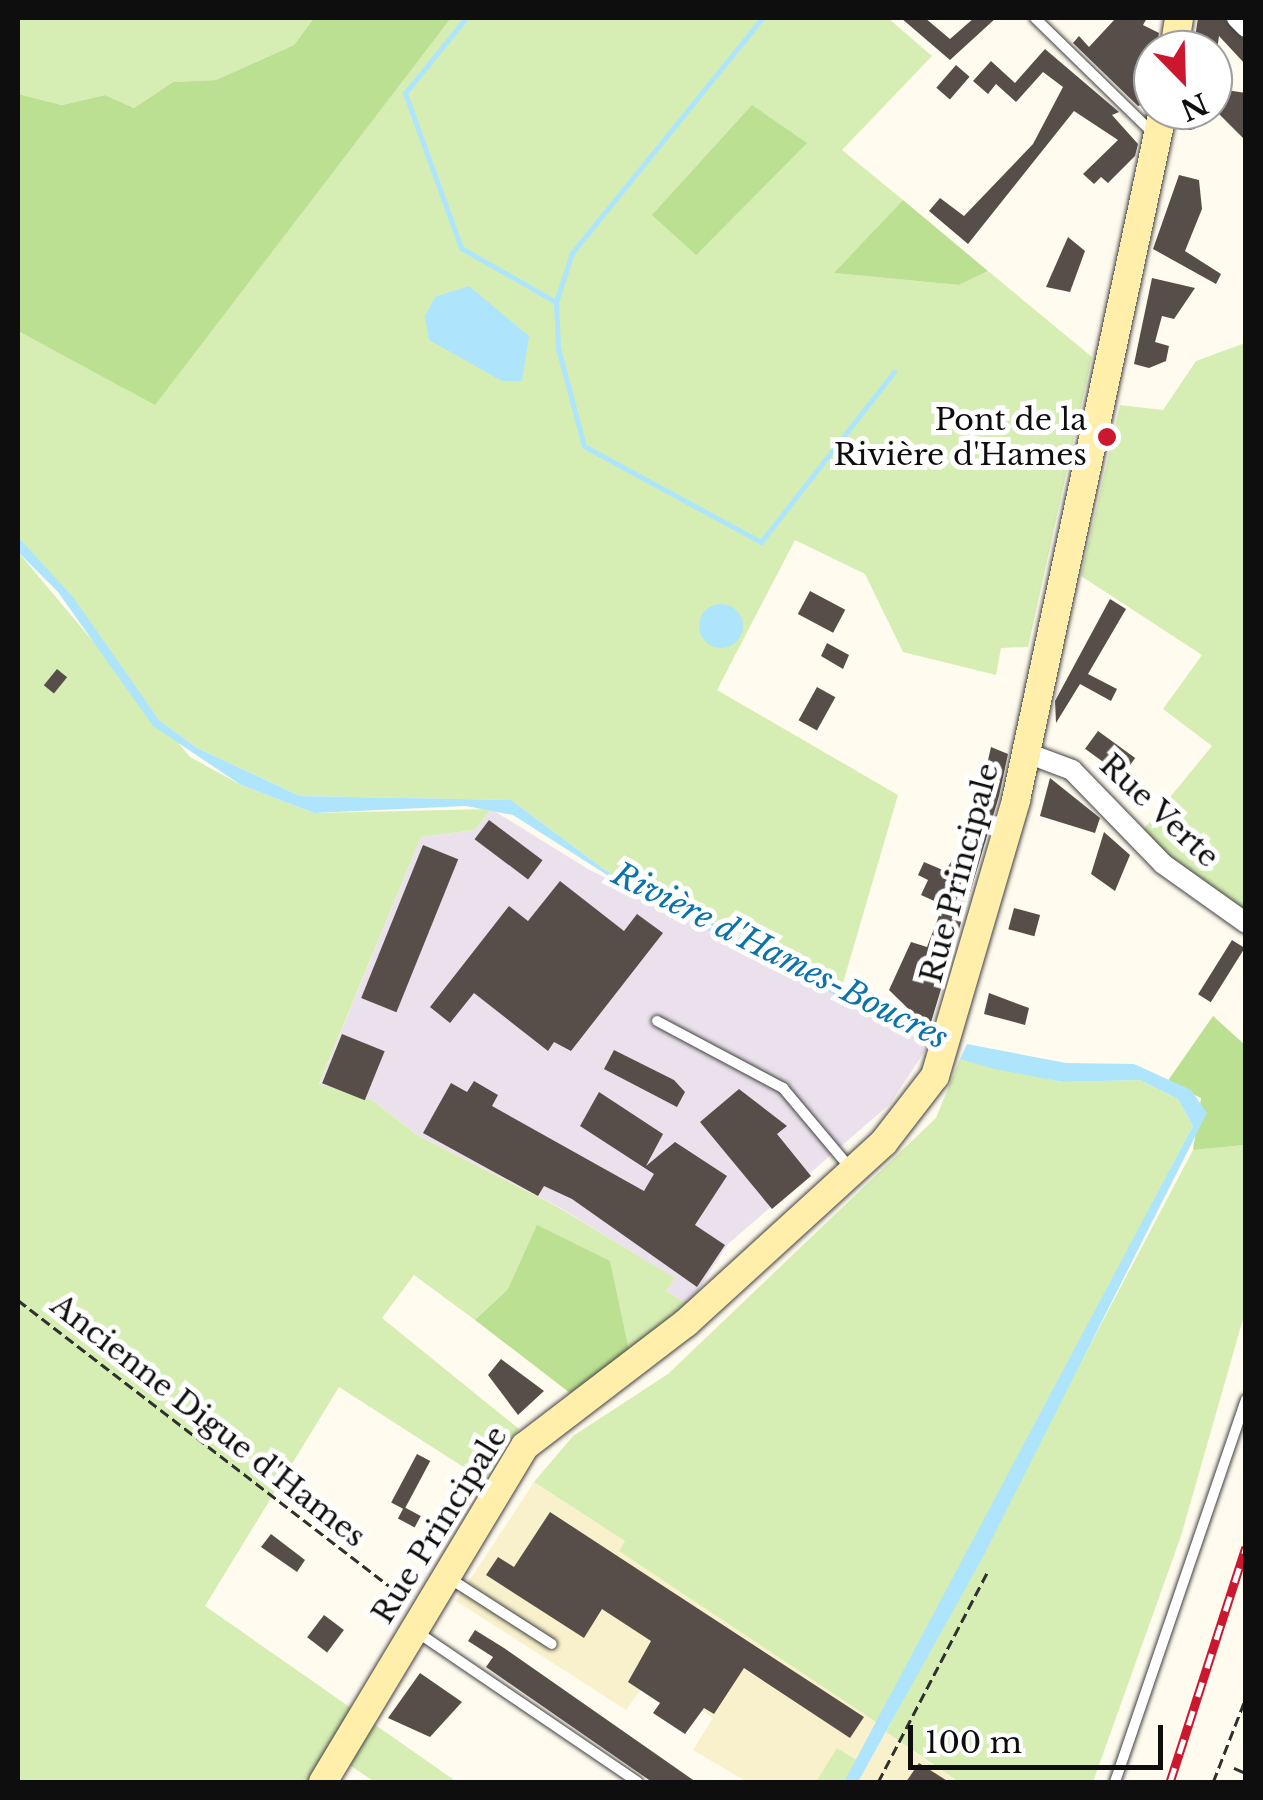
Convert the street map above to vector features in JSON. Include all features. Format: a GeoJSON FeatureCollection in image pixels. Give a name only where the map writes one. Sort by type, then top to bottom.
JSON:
{"type":"FeatureCollection","features":[{"type":"Feature","properties":{"kind":"street"},"geometry":{"type":"LineString","coordinates":[[1237,18],[1246,27]]}},
{"type":"Feature","properties":{"kind":"street","name":"Rue Principale"},"geometry":{"type":"LineString","coordinates":[[323,1782],[444,1575],[538,1433],[665,1340],[852,1171],[914,1110],[939,1065],[1026,752],[1159,130]]}},
{"type":"Feature","properties":{"kind":"street","name":"Rue Verte"},"geometry":{"type":"LineString","coordinates":[[1026,752],[1072,770],[1163,864],[1246,923]]}},
{"type":"Feature","properties":{"kind":"lane"},"geometry":{"type":"LineString","coordinates":[[1034,18],[1133,100]]}},
{"type":"Feature","properties":{"kind":"lane"},"geometry":{"type":"LineString","coordinates":[[657,1020],[783,1088],[852,1171]]}},
{"type":"Feature","properties":{"kind":"lane"},"geometry":{"type":"LineString","coordinates":[[1114,1782],[1246,1400]]}},
{"type":"Feature","properties":{"kind":"lane"},"geometry":{"type":"LineString","coordinates":[[444,1575],[552,1644]]}},
{"type":"Feature","properties":{"kind":"lane"},"geometry":{"type":"LineString","coordinates":[[417,1620],[638,1782]]}},
{"type":"Feature","properties":{"kind":"path","name":"Ancienne Digue d'Hames"},"geometry":{"type":"LineString","coordinates":[[18,1300],[417,1620]]}},
{"type":"Feature","properties":{"kind":"path"},"geometry":{"type":"LineString","coordinates":[[878,1782],[986,1573]]}},
{"type":"Feature","properties":{"kind":"path"},"geometry":{"type":"LineString","coordinates":[[1213,1782],[1246,1697]]}},
{"type":"Feature","properties":{"kind":"path"},"geometry":{"type":"LineString","coordinates":[[1234,1768],[1246,1773]]}},
{"type":"Feature","properties":{"kind":"shaded area"},"geometry":{"type":"Polygon","coordinates":[[[491,809],[588,869],[932,1040],[890,1104],[728,1244],[689,1305],[666,1291],[674,1278],[557,1206],[417,1135],[372,1100],[319,1085],[421,837],[475,830],[491,809]]]}},
{"type":"Feature","properties":{"kind":"shaded area"},"geometry":{"type":"Polygon","coordinates":[[[534,1482],[625,1541],[620,1551],[879,1724],[858,1761],[837,1749],[816,1782],[747,1782],[693,1750],[713,1718],[650,1677],[626,1710],[456,1601],[534,1482]]]}},
{"type":"Feature","properties":{"kind":"shaded area"},"geometry":{"type":"Polygon","coordinates":[[[886,1732],[928,1762],[959,1782],[858,1782],[886,1732]]]}},
{"type":"Feature","properties":{"kind":"green space"},"geometry":{"type":"Polygon","coordinates":[[[18,18],[314,18],[294,45],[216,80],[173,82],[134,108],[105,95],[62,105],[18,94],[18,18]]]}},
{"type":"Feature","properties":{"kind":"green space"},"geometry":{"type":"Polygon","coordinates":[[[314,18],[451,18],[155,405],[18,331],[18,94],[62,105],[105,95],[134,108],[173,82],[216,80],[294,45],[314,18]]]}},
{"type":"Feature","properties":{"kind":"green space"},"geometry":{"type":"Polygon","coordinates":[[[451,18],[888,18],[932,56],[842,150],[903,200],[835,273],[959,285],[988,271],[1092,357],[1028,647],[1001,648],[996,675],[903,652],[865,574],[795,540],[717,690],[898,795],[843,983],[605,870],[511,800],[300,796],[197,748],[159,720],[18,537],[18,331],[155,404],[451,18]]]}},
{"type":"Feature","properties":{"kind":"green space"},"geometry":{"type":"Polygon","coordinates":[[[752,105],[807,143],[696,255],[652,215],[752,105]]]}},
{"type":"Feature","properties":{"kind":"green space"},"geometry":{"type":"Polygon","coordinates":[[[903,200],[988,271],[959,285],[834,273],[903,200]]]}},
{"type":"Feature","properties":{"kind":"green space"},"geometry":{"type":"Polygon","coordinates":[[[1245,343],[1245,913],[1172,863],[1144,829],[1212,746],[1163,709],[1202,655],[1081,576],[1120,405],[1163,410],[1196,361],[1245,343]]]}},
{"type":"Feature","properties":{"kind":"green space"},"geometry":{"type":"Polygon","coordinates":[[[18,552],[190,757],[241,785],[314,813],[491,809],[475,830],[421,837],[319,1084],[372,1100],[417,1135],[556,1206],[675,1278],[666,1291],[689,1305],[629,1351],[508,1289],[475,1320],[414,1275],[382,1318],[519,1429],[482,1479],[339,1387],[205,1606],[457,1782],[375,1782],[327,1750],[309,1782],[18,1782],[18,552]]]}},
{"type":"Feature","properties":{"kind":"green space"},"geometry":{"type":"Polygon","coordinates":[[[1213,1016],[1245,1045],[1245,1145],[1193,1150],[1201,1098],[1167,1082],[1213,1016]]]}},
{"type":"Feature","properties":{"kind":"green space"},"geometry":{"type":"Polygon","coordinates":[[[960,1059],[1062,1082],[1140,1080],[1178,1099],[1193,1126],[879,1724],[619,1551],[625,1541],[534,1482],[573,1436],[668,1374],[936,1118],[960,1059]]]}},
{"type":"Feature","properties":{"kind":"green space"},"geometry":{"type":"Polygon","coordinates":[[[1245,1145],[1245,1312],[1181,1536],[1093,1782],[959,1782],[886,1732],[1193,1150],[1245,1145]]]}},
{"type":"Feature","properties":{"kind":"green space"},"geometry":{"type":"Polygon","coordinates":[[[537,1225],[610,1261],[629,1351],[570,1393],[475,1320],[508,1289],[537,1225]]]}},
{"type":"Feature","properties":{"kind":"green space"},"geometry":{"type":"Polygon","coordinates":[[[837,1748],[858,1761],[844,1782],[816,1782],[837,1748]]]}},
{"type":"Feature","properties":{"kind":"water"},"geometry":{"type":"Polygon","coordinates":[[[469,286],[529,336],[522,381],[502,381],[429,340],[425,316],[435,297],[469,286]]]}},
{"type":"Feature","properties":{"kind":"water","name":"Rivière d'Hames-Boucres"},"geometry":{"type":"Polygon","coordinates":[[[18,537],[73,597],[159,720],[197,748],[300,796],[511,800],[605,870],[937,1032],[932,1040],[863,1009],[640,896],[513,815],[466,806],[314,813],[241,785],[153,726],[58,592],[18,552],[18,537]]]}},
{"type":"Feature","properties":{"kind":"water"},"geometry":{"type":"Polygon","coordinates":[[[721,604],[736,611],[743,626],[736,641],[721,648],[706,641],[699,626],[706,611],[721,604]]]}},
{"type":"Feature","properties":{"kind":"water"},"geometry":{"type":"Polygon","coordinates":[[[967,1044],[1066,1063],[1134,1064],[1191,1090],[1207,1113],[983,1557],[858,1782],[844,1782],[1193,1126],[1178,1099],[1140,1080],[1063,1082],[994,1069],[960,1059],[967,1044]]]}},
{"type":"Feature","properties":{"kind":"building"},"geometry":{"type":"Polygon","coordinates":[[[901,18],[925,18],[950,39],[974,18],[996,18],[950,60],[901,18]]]}},
{"type":"Feature","properties":{"kind":"building"},"geometry":{"type":"Polygon","coordinates":[[[1116,18],[1147,18],[1143,25],[1153,30],[1133,30],[1133,101],[1073,43],[1079,36],[1089,47],[1116,18]]]}},
{"type":"Feature","properties":{"kind":"building"},"geometry":{"type":"Polygon","coordinates":[[[1198,18],[1224,18],[1246,41],[1246,65],[1233,51],[1233,30],[1196,30],[1198,18]]]}},
{"type":"Feature","properties":{"kind":"building"},"geometry":{"type":"Polygon","coordinates":[[[1045,49],[1119,112],[1112,115],[1138,144],[1135,156],[1108,183],[1101,177],[1094,184],[1083,174],[1118,140],[1074,111],[968,244],[929,211],[940,198],[964,216],[1033,144],[1063,87],[1043,72],[1016,102],[996,84],[988,94],[973,81],[991,61],[1015,83],[1045,49]]]}},
{"type":"Feature","properties":{"kind":"building"},"geometry":{"type":"Polygon","coordinates":[[[956,65],[970,77],[950,99],[936,88],[956,65]]]}},
{"type":"Feature","properties":{"kind":"building"},"geometry":{"type":"Polygon","coordinates":[[[1233,91],[1246,93],[1246,141],[1233,128],[1233,91]]]}},
{"type":"Feature","properties":{"kind":"building"},"geometry":{"type":"Polygon","coordinates":[[[1179,175],[1199,180],[1202,209],[1185,251],[1221,274],[1216,284],[1153,249],[1179,175]]]}},
{"type":"Feature","properties":{"kind":"building"},"geometry":{"type":"Polygon","coordinates":[[[1068,237],[1085,251],[1070,292],[1046,287],[1068,237]]]}},
{"type":"Feature","properties":{"kind":"building"},"geometry":{"type":"Polygon","coordinates":[[[1152,278],[1195,288],[1174,319],[1162,316],[1155,342],[1169,346],[1166,361],[1149,368],[1134,364],[1152,278]]]}},
{"type":"Feature","properties":{"kind":"building"},"geometry":{"type":"Polygon","coordinates":[[[810,591],[845,610],[833,633],[798,614],[810,591]]]}},
{"type":"Feature","properties":{"kind":"building"},"geometry":{"type":"Polygon","coordinates":[[[1110,599],[1126,609],[1088,674],[1117,689],[1111,701],[1080,684],[1056,723],[1055,701],[1110,599]]]}},
{"type":"Feature","properties":{"kind":"building"},"geometry":{"type":"Polygon","coordinates":[[[827,643],[849,655],[843,669],[821,656],[827,643]]]}},
{"type":"Feature","properties":{"kind":"building"},"geometry":{"type":"Polygon","coordinates":[[[57,669],[67,677],[54,694],[44,685],[57,669]]]}},
{"type":"Feature","properties":{"kind":"building"},"geometry":{"type":"Polygon","coordinates":[[[817,687],[835,697],[817,730],[799,720],[817,687]]]}},
{"type":"Feature","properties":{"kind":"building"},"geometry":{"type":"Polygon","coordinates":[[[1098,731],[1135,758],[1122,776],[1085,749],[1098,731]]]}},
{"type":"Feature","properties":{"kind":"building"},"geometry":{"type":"Polygon","coordinates":[[[991,747],[1008,754],[999,796],[929,1029],[889,990],[911,942],[927,947],[943,905],[921,895],[928,880],[918,875],[924,862],[945,871],[972,831],[991,747]]]}},
{"type":"Feature","properties":{"kind":"building"},"geometry":{"type":"Polygon","coordinates":[[[1050,778],[1100,818],[1095,833],[1040,816],[1050,778]]]}},
{"type":"Feature","properties":{"kind":"building"},"geometry":{"type":"Polygon","coordinates":[[[489,820],[543,860],[528,879],[475,839],[489,820]]]}},
{"type":"Feature","properties":{"kind":"building"},"geometry":{"type":"Polygon","coordinates":[[[1104,832],[1130,855],[1115,891],[1091,874],[1104,832]]]}},
{"type":"Feature","properties":{"kind":"building"},"geometry":{"type":"Polygon","coordinates":[[[423,845],[458,859],[396,1012],[361,998],[423,845]]]}},
{"type":"Feature","properties":{"kind":"building"},"geometry":{"type":"Polygon","coordinates":[[[560,881],[624,931],[637,914],[663,933],[571,1051],[554,1042],[548,1051],[474,993],[450,1023],[430,1007],[509,906],[528,921],[560,881]]]}},
{"type":"Feature","properties":{"kind":"building"},"geometry":{"type":"Polygon","coordinates":[[[1014,908],[1040,915],[1034,936],[1008,929],[1014,908]]]}},
{"type":"Feature","properties":{"kind":"building"},"geometry":{"type":"Polygon","coordinates":[[[1232,940],[1245,948],[1211,1002],[1198,994],[1232,940]]]}},
{"type":"Feature","properties":{"kind":"building"},"geometry":{"type":"Polygon","coordinates":[[[989,993],[1029,1008],[1025,1025],[984,1014],[989,993]]]}},
{"type":"Feature","properties":{"kind":"building"},"geometry":{"type":"Polygon","coordinates":[[[342,1034],[385,1051],[365,1100],[322,1083],[342,1034]]]}},
{"type":"Feature","properties":{"kind":"building"},"geometry":{"type":"Polygon","coordinates":[[[614,1050],[674,1080],[685,1092],[677,1107],[604,1069],[614,1050]]]}},
{"type":"Feature","properties":{"kind":"building"},"geometry":{"type":"Polygon","coordinates":[[[474,1081],[498,1095],[492,1106],[644,1191],[654,1174],[580,1126],[599,1092],[663,1134],[646,1166],[675,1142],[727,1176],[695,1225],[725,1245],[697,1287],[572,1199],[544,1186],[538,1196],[423,1133],[451,1083],[467,1092],[474,1081]]]}},
{"type":"Feature","properties":{"kind":"building"},"geometry":{"type":"Polygon","coordinates":[[[739,1089],[787,1126],[777,1134],[811,1176],[772,1209],[700,1122],[739,1089]]]}},
{"type":"Feature","properties":{"kind":"building"},"geometry":{"type":"Polygon","coordinates":[[[501,1359],[544,1391],[518,1415],[488,1375],[501,1359]]]}},
{"type":"Feature","properties":{"kind":"building"},"geometry":{"type":"Polygon","coordinates":[[[417,1454],[430,1461],[404,1510],[391,1503],[417,1454]]]}},
{"type":"Feature","properties":{"kind":"building"},"geometry":{"type":"Polygon","coordinates":[[[404,1507],[421,1516],[415,1527],[398,1518],[404,1507]]]}},
{"type":"Feature","properties":{"kind":"building"},"geometry":{"type":"Polygon","coordinates":[[[550,1512],[864,1717],[850,1738],[744,1668],[714,1714],[704,1708],[685,1734],[653,1713],[660,1703],[628,1682],[651,1641],[602,1609],[584,1638],[486,1575],[498,1557],[514,1567],[550,1512]]]}},
{"type":"Feature","properties":{"kind":"building"},"geometry":{"type":"Polygon","coordinates":[[[271,1534],[305,1560],[297,1572],[261,1547],[271,1534]]]}},
{"type":"Feature","properties":{"kind":"building"},"geometry":{"type":"Polygon","coordinates":[[[324,1615],[344,1630],[327,1652],[307,1637],[324,1615]]]}},
{"type":"Feature","properties":{"kind":"building"},"geometry":{"type":"Polygon","coordinates":[[[475,1630],[696,1782],[652,1782],[486,1667],[493,1657],[468,1641],[475,1630]]]}},
{"type":"Feature","properties":{"kind":"building"},"geometry":{"type":"Polygon","coordinates":[[[420,1673],[462,1702],[430,1737],[388,1718],[420,1673]]]}},
{"type":"Feature","properties":{"kind":"building"},"geometry":{"type":"Polygon","coordinates":[[[919,1763],[949,1782],[906,1782],[919,1763]]]}},
{"type":"Feature","properties":{"kind":"waterway"},"geometry":{"type":"LineString","coordinates":[[466,18],[405,93],[461,248],[556,302],[558,348],[584,446],[761,542],[894,372]]}},
{"type":"Feature","properties":{"kind":"waterway"},"geometry":{"type":"LineString","coordinates":[[556,302],[572,253],[762,18]]}},
{"type":"Feature","properties":{"kind":"railway"},"geometry":{"type":"LineString","coordinates":[[1170,1782],[1246,1547]]}},
{"type":"Feature","properties":{"kind":"place","name":"Pont de la Rivière d'Hames"},"geometry":{"type":"Point","coordinates":[1107,437]}}]}
